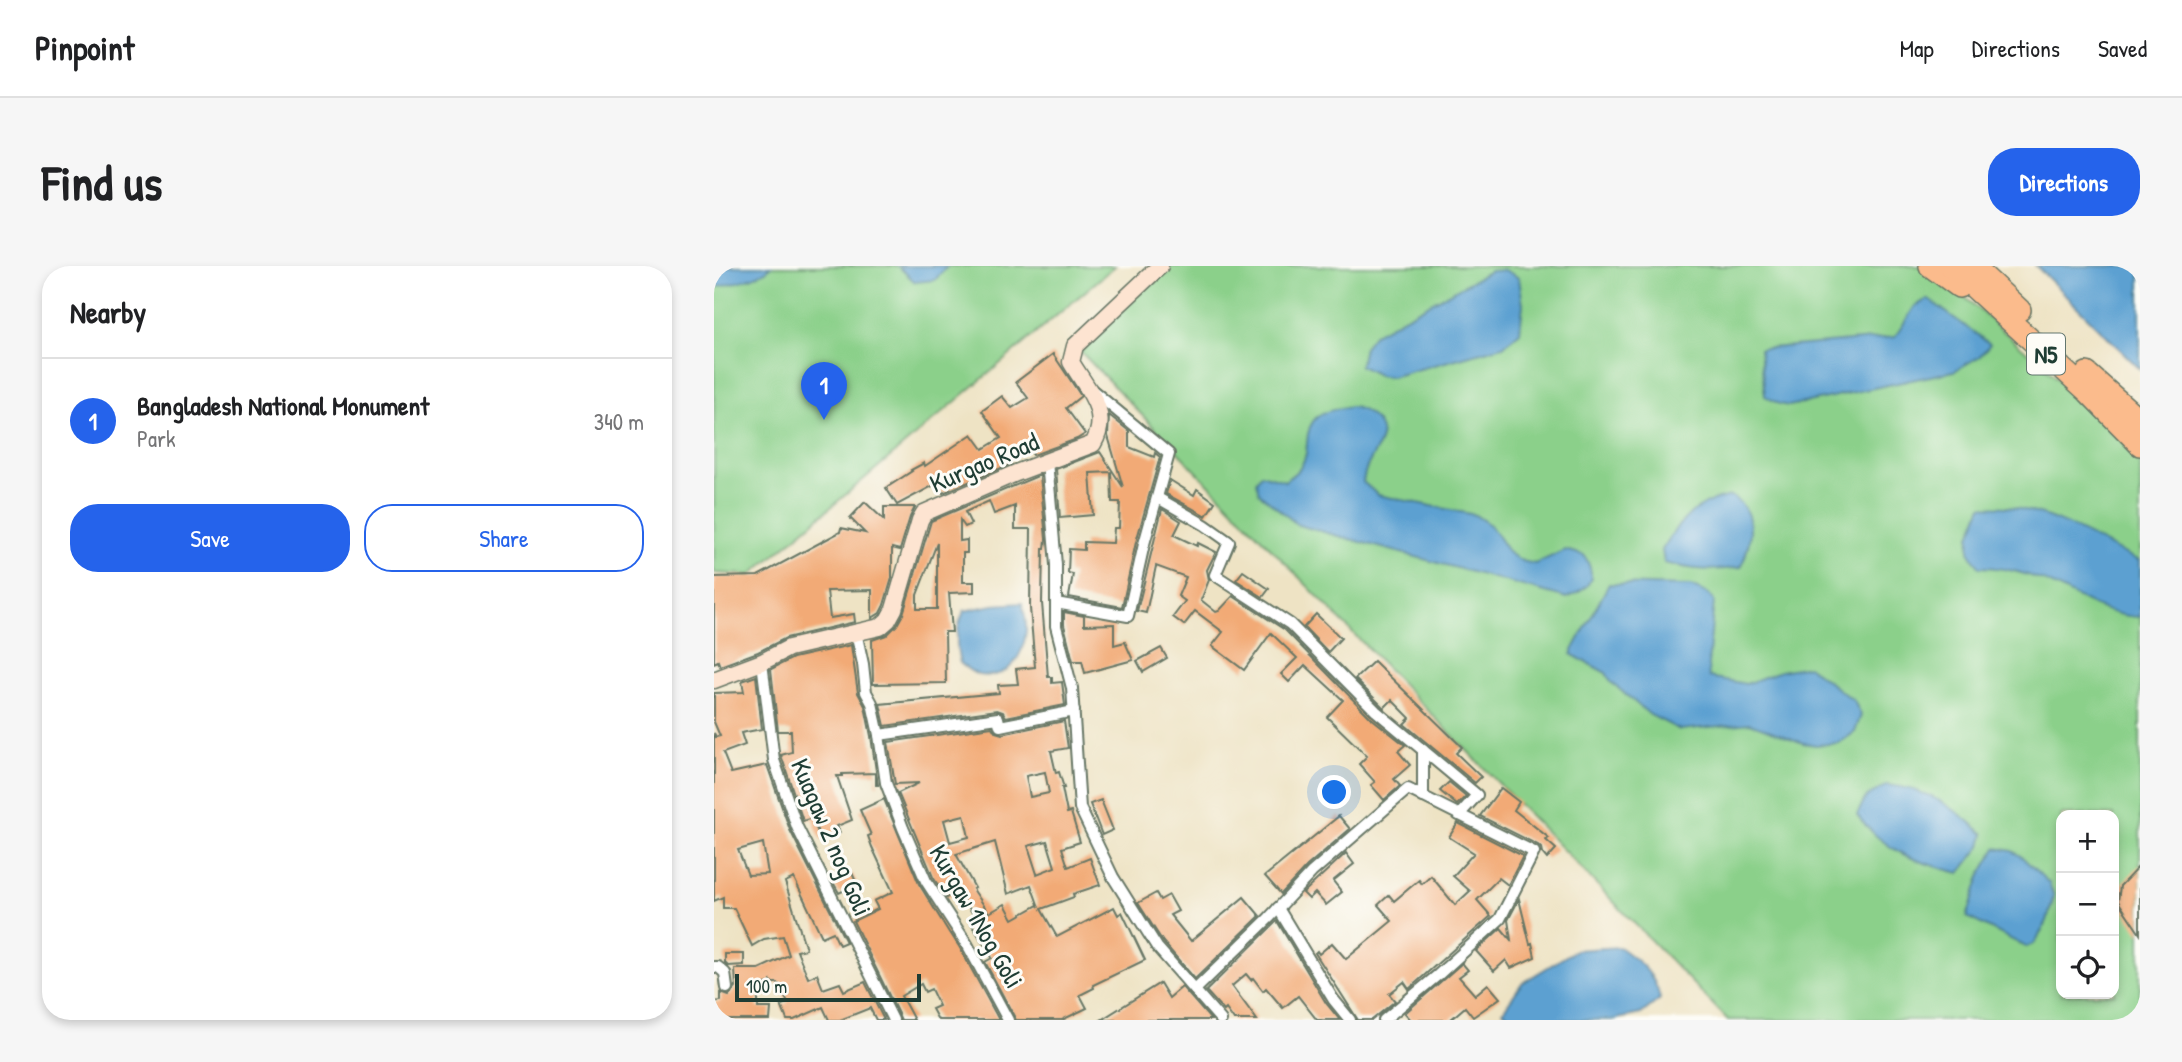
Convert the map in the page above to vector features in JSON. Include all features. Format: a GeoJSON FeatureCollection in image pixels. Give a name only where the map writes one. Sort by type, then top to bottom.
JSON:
{"type":"FeatureCollection","features":[{"type":"Feature","properties":{"kind":"highway"},"geometry":{"type":"LineString","coordinates":[[1930,266],[1959,287],[1984,297]]}},
{"type":"Feature","properties":{"kind":"highway","name":"N5"},"geometry":{"type":"LineString","coordinates":[[1950,266],[2139,441]]}},
{"type":"Feature","properties":{"kind":"highway","name":"N5"},"geometry":{"type":"LineString","coordinates":[[1973,266],[2140,420]]}},
{"type":"Feature","properties":{"kind":"street","name":"Kurgao Road"},"geometry":{"type":"LineString","coordinates":[[714,680],[762,662],[789,648],[880,626],[888,620],[894,609],[924,513],[1094,444],[1101,422],[1090,388],[1071,362],[1075,346],[1160,266]]}},
{"type":"Feature","properties":{"kind":"street"},"geometry":{"type":"LineString","coordinates":[[1056,603],[1128,616],[1144,544],[1169,454],[1090,388]]}},
{"type":"Feature","properties":{"kind":"street"},"geometry":{"type":"LineString","coordinates":[[1047,461],[1056,565],[1056,626],[1072,688],[1080,808],[1113,877],[1157,947],[1221,1020]]}},
{"type":"Feature","properties":{"kind":"street"},"geometry":{"type":"LineString","coordinates":[[1158,498],[1229,542],[1215,575],[1290,624],[1376,710],[1477,795],[1459,815]]}},
{"type":"Feature","properties":{"kind":"street","name":"Kurgaw 1Nog Goli"},"geometry":{"type":"LineString","coordinates":[[856,632],[866,692],[872,703],[879,735],[886,783],[926,881],[967,944],[1008,1020]]}},
{"type":"Feature","properties":{"kind":"street","name":"Kuagaw 2 nog Goli"},"geometry":{"type":"LineString","coordinates":[[762,662],[774,760],[797,827],[893,1020]]}},
{"type":"Feature","properties":{"kind":"street"},"geometry":{"type":"LineString","coordinates":[[879,735],[998,718],[1000,726],[1074,711]]}},
{"type":"Feature","properties":{"kind":"street"},"geometry":{"type":"LineString","coordinates":[[1423,750],[1423,797]]}},
{"type":"Feature","properties":{"kind":"street"},"geometry":{"type":"LineString","coordinates":[[1195,990],[1312,872],[1408,789],[1534,852],[1500,919],[1384,1020]]}},
{"type":"Feature","properties":{"kind":"street"},"geometry":{"type":"LineString","coordinates":[[1278,908],[1333,999],[1350,1020]]}},
{"type":"Feature","properties":{"kind":"street"},"geometry":{"type":"LineString","coordinates":[[714,967],[718,967],[725,974],[727,988]]}},
{"type":"Feature","properties":{"kind":"green space"},"geometry":{"type":"Polygon","coordinates":[[[714,266],[1115,266],[751,575],[714,573],[714,266]]]}},
{"type":"Feature","properties":{"kind":"green space"},"geometry":{"type":"Polygon","coordinates":[[[1159,266],[1929,266],[2140,451],[2140,1020],[1728,1020],[1075,346],[1159,266]]]}},
{"type":"Feature","properties":{"kind":"water"},"geometry":{"type":"Polygon","coordinates":[[[714,266],[772,266],[752,277],[714,288],[714,266]]]}},
{"type":"Feature","properties":{"kind":"water"},"geometry":{"type":"Polygon","coordinates":[[[898,266],[948,266],[935,280],[915,282],[898,266]]]}},
{"type":"Feature","properties":{"kind":"water"},"geometry":{"type":"Polygon","coordinates":[[[2036,266],[2140,266],[2140,369],[2036,266]]]}},
{"type":"Feature","properties":{"kind":"water"},"geometry":{"type":"Polygon","coordinates":[[[1505,270],[1519,278],[1523,304],[1520,332],[1503,346],[1391,377],[1378,375],[1360,366],[1364,347],[1374,334],[1490,271],[1505,270]]]}},
{"type":"Feature","properties":{"kind":"water"},"geometry":{"type":"Polygon","coordinates":[[[1928,299],[1990,344],[1980,356],[1954,371],[1789,406],[1765,396],[1760,349],[1895,337],[1915,306],[1928,299]]]}},
{"type":"Feature","properties":{"kind":"water"},"geometry":{"type":"Polygon","coordinates":[[[1351,407],[1368,414],[1381,428],[1378,447],[1366,469],[1363,482],[1378,495],[1475,515],[1490,525],[1509,553],[1522,561],[1535,564],[1565,550],[1584,555],[1591,570],[1587,586],[1567,598],[1298,525],[1259,493],[1256,482],[1261,474],[1285,481],[1303,462],[1310,426],[1314,420],[1324,413],[1351,407]]]}},
{"type":"Feature","properties":{"kind":"water"},"geometry":{"type":"Polygon","coordinates":[[[1731,496],[1740,502],[1749,519],[1749,538],[1741,567],[1702,570],[1664,563],[1662,550],[1677,527],[1692,512],[1713,500],[1731,496]]]}},
{"type":"Feature","properties":{"kind":"water"},"geometry":{"type":"Polygon","coordinates":[[[1982,506],[2015,508],[2052,518],[2140,561],[2140,617],[2110,612],[2028,575],[1979,567],[1969,551],[1970,536],[1982,506]]]}},
{"type":"Feature","properties":{"kind":"water"},"geometry":{"type":"Polygon","coordinates":[[[1609,584],[1691,586],[1709,594],[1714,601],[1709,677],[1746,684],[1780,671],[1808,666],[1854,701],[1861,715],[1855,732],[1839,743],[1816,745],[1803,743],[1750,723],[1680,730],[1650,715],[1611,682],[1606,673],[1571,654],[1609,584]]]}},
{"type":"Feature","properties":{"kind":"water"},"geometry":{"type":"Polygon","coordinates":[[[1022,603],[1026,631],[1021,650],[1012,665],[989,676],[976,674],[960,663],[957,637],[964,611],[1022,603]]]}},
{"type":"Feature","properties":{"kind":"water"},"geometry":{"type":"Polygon","coordinates":[[[1887,785],[1916,791],[1940,801],[1984,834],[1981,846],[1960,873],[1902,854],[1879,838],[1857,815],[1866,797],[1887,785]]]}},
{"type":"Feature","properties":{"kind":"water"},"geometry":{"type":"Polygon","coordinates":[[[1996,848],[2012,851],[2022,857],[2049,883],[2054,896],[2047,921],[2035,943],[2026,947],[1967,917],[1980,876],[1996,848]]]}},
{"type":"Feature","properties":{"kind":"water"},"geometry":{"type":"Polygon","coordinates":[[[1619,947],[1645,969],[1658,990],[1660,999],[1641,1014],[1612,1020],[1515,1020],[1503,1011],[1522,983],[1576,950],[1619,947]]]}},
{"type":"Feature","properties":{"kind":"building"},"geometry":{"type":"Polygon","coordinates":[[[1053,354],[1081,396],[1066,408],[1085,434],[1033,455],[1026,443],[1007,455],[1011,464],[943,493],[936,484],[897,505],[886,488],[911,470],[924,463],[925,466],[972,434],[983,449],[1001,438],[982,411],[1002,396],[1012,408],[1028,398],[1016,382],[1053,354]]]}},
{"type":"Feature","properties":{"kind":"building"},"geometry":{"type":"Polygon","coordinates":[[[1109,415],[1129,431],[1129,447],[1154,457],[1155,453],[1160,457],[1136,542],[1122,607],[1069,597],[1073,574],[1068,573],[1069,549],[1084,550],[1084,542],[1113,543],[1114,528],[1119,528],[1120,502],[1112,502],[1111,472],[1090,473],[1093,515],[1060,518],[1056,469],[1100,452],[1123,487],[1108,436],[1109,415]]]}},
{"type":"Feature","properties":{"kind":"building"},"geometry":{"type":"Polygon","coordinates":[[[1040,475],[1046,539],[1043,549],[1042,603],[1048,677],[1052,677],[1052,683],[1062,682],[1065,705],[1006,717],[1003,712],[997,710],[885,726],[880,704],[999,693],[998,685],[1018,684],[1016,669],[1035,667],[1030,608],[1031,529],[1015,529],[1015,506],[994,514],[989,501],[965,512],[971,524],[965,527],[960,520],[960,541],[967,540],[967,553],[963,553],[963,582],[974,582],[974,592],[949,593],[952,632],[945,632],[946,683],[873,684],[872,640],[887,635],[903,614],[931,521],[1040,475]],[[937,543],[917,595],[917,609],[937,609],[937,543]]]}},
{"type":"Feature","properties":{"kind":"building"},"geometry":{"type":"Polygon","coordinates":[[[1170,480],[1194,495],[1197,489],[1215,502],[1206,516],[1166,494],[1170,480]]]}},
{"type":"Feature","properties":{"kind":"building"},"geometry":{"type":"Polygon","coordinates":[[[865,502],[884,520],[884,507],[915,507],[900,550],[892,548],[892,578],[880,613],[872,618],[872,590],[827,591],[830,618],[854,614],[855,622],[786,638],[720,666],[718,661],[714,663],[714,577],[758,576],[840,532],[841,528],[865,533],[850,518],[865,502]]]}},
{"type":"Feature","properties":{"kind":"building"},"geometry":{"type":"Polygon","coordinates":[[[1162,509],[1181,521],[1174,535],[1216,552],[1207,570],[1209,580],[1201,600],[1216,612],[1233,596],[1285,630],[1370,717],[1405,745],[1398,751],[1410,765],[1394,779],[1400,786],[1384,800],[1371,785],[1375,782],[1359,764],[1367,756],[1327,717],[1343,700],[1305,665],[1289,682],[1281,674],[1297,658],[1271,633],[1244,670],[1212,646],[1223,632],[1195,611],[1184,625],[1173,617],[1185,601],[1178,596],[1186,577],[1156,566],[1146,613],[1137,611],[1162,509]]]}},
{"type":"Feature","properties":{"kind":"building"},"geometry":{"type":"Polygon","coordinates":[[[1243,571],[1269,589],[1263,597],[1236,580],[1243,571]]]}},
{"type":"Feature","properties":{"kind":"building"},"geometry":{"type":"Polygon","coordinates":[[[1064,612],[1084,616],[1084,625],[1114,624],[1114,645],[1125,642],[1133,660],[1085,673],[1082,661],[1073,661],[1064,625],[1064,612]]]}},
{"type":"Feature","properties":{"kind":"building"},"geometry":{"type":"Polygon","coordinates":[[[1316,614],[1341,638],[1328,652],[1304,627],[1316,614]]]}},
{"type":"Feature","properties":{"kind":"building"},"geometry":{"type":"Polygon","coordinates":[[[851,645],[858,693],[865,706],[871,736],[878,785],[876,773],[837,776],[852,820],[837,826],[840,833],[821,840],[812,818],[803,821],[781,755],[792,752],[791,731],[778,731],[771,669],[793,658],[851,645]]]}},
{"type":"Feature","properties":{"kind":"building"},"geometry":{"type":"Polygon","coordinates":[[[1161,648],[1167,658],[1143,672],[1137,661],[1161,648]]]}},
{"type":"Feature","properties":{"kind":"building"},"geometry":{"type":"Polygon","coordinates":[[[1374,661],[1462,747],[1456,753],[1481,777],[1475,783],[1404,724],[1410,718],[1392,700],[1384,708],[1355,679],[1374,661]]]}},
{"type":"Feature","properties":{"kind":"building"},"geometry":{"type":"Polygon","coordinates":[[[756,676],[762,729],[741,733],[745,745],[723,753],[731,773],[767,765],[790,830],[846,942],[839,945],[833,932],[822,937],[794,878],[785,882],[806,949],[797,951],[808,978],[817,974],[823,989],[840,983],[844,991],[865,982],[884,1020],[876,1020],[870,1008],[840,1020],[829,1020],[823,1007],[794,1020],[787,1020],[781,1005],[788,1003],[778,983],[772,983],[771,980],[771,983],[758,985],[758,1008],[771,1008],[770,1020],[714,1020],[714,1002],[721,1001],[721,993],[729,996],[736,988],[735,969],[759,969],[789,955],[783,936],[764,939],[752,946],[734,908],[723,908],[723,897],[714,901],[714,733],[716,737],[720,736],[714,722],[714,693],[744,692],[742,681],[756,676]],[[763,843],[738,850],[748,875],[768,874],[763,843]]]}},
{"type":"Feature","properties":{"kind":"building"},"geometry":{"type":"Polygon","coordinates":[[[1064,721],[1068,748],[1051,751],[1056,773],[1059,772],[1064,788],[1067,813],[1071,812],[1080,842],[1062,848],[1068,867],[1090,858],[1100,885],[1041,909],[1057,937],[1114,907],[1118,915],[1122,912],[1145,960],[1093,985],[1094,988],[1080,995],[1087,1008],[1062,1020],[1016,1020],[985,962],[992,958],[971,923],[977,920],[961,896],[957,898],[954,893],[946,898],[933,877],[898,793],[919,783],[895,784],[888,742],[992,727],[995,732],[1002,734],[1064,721]],[[1045,772],[1026,776],[1030,797],[1049,793],[1045,772]],[[964,815],[944,820],[950,842],[969,837],[964,815]],[[1047,841],[1028,846],[1037,874],[1055,867],[1047,841]],[[995,842],[956,854],[975,888],[973,889],[989,913],[1005,904],[1013,919],[1038,905],[1039,907],[1031,885],[1008,894],[995,842]]]}},
{"type":"Feature","properties":{"kind":"building"},"geometry":{"type":"Polygon","coordinates":[[[1449,782],[1466,796],[1457,805],[1440,791],[1449,782]]]}},
{"type":"Feature","properties":{"kind":"building"},"geometry":{"type":"Polygon","coordinates":[[[1501,788],[1519,802],[1514,810],[1549,838],[1546,840],[1556,849],[1547,859],[1538,845],[1480,816],[1501,788]]]}},
{"type":"Feature","properties":{"kind":"building"},"geometry":{"type":"Polygon","coordinates":[[[884,799],[919,884],[960,948],[999,1020],[938,1020],[932,1009],[939,1006],[931,989],[925,992],[921,984],[901,996],[914,1020],[901,1020],[853,921],[878,909],[874,901],[893,892],[872,847],[868,836],[871,835],[860,810],[884,799]]]}},
{"type":"Feature","properties":{"kind":"building"},"geometry":{"type":"Polygon","coordinates":[[[1101,800],[1113,830],[1102,835],[1090,804],[1101,800]]]}},
{"type":"Feature","properties":{"kind":"building"},"geometry":{"type":"Polygon","coordinates":[[[1339,816],[1350,829],[1307,866],[1281,894],[1265,876],[1339,816]]]}},
{"type":"Feature","properties":{"kind":"building"},"geometry":{"type":"Polygon","coordinates":[[[1458,823],[1523,856],[1508,885],[1499,878],[1477,900],[1491,916],[1409,989],[1404,982],[1389,994],[1395,1001],[1372,1020],[1358,1020],[1315,953],[1317,951],[1319,954],[1332,943],[1346,959],[1392,921],[1378,905],[1389,895],[1394,901],[1419,880],[1422,884],[1431,876],[1455,905],[1470,891],[1453,876],[1474,853],[1449,837],[1458,823]]]}},
{"type":"Feature","properties":{"kind":"building"},"geometry":{"type":"Polygon","coordinates":[[[1346,853],[1354,864],[1333,881],[1342,892],[1326,905],[1315,893],[1309,899],[1303,893],[1346,853]]]}},
{"type":"Feature","properties":{"kind":"building"},"geometry":{"type":"Polygon","coordinates":[[[2140,865],[2140,934],[2119,902],[2120,886],[2140,865]]]}},
{"type":"Feature","properties":{"kind":"building"},"geometry":{"type":"Polygon","coordinates":[[[852,873],[857,884],[839,893],[833,882],[852,873]]]}},
{"type":"Feature","properties":{"kind":"building"},"geometry":{"type":"Polygon","coordinates":[[[1156,893],[1160,900],[1169,895],[1178,911],[1170,915],[1191,941],[1244,897],[1260,916],[1195,979],[1163,942],[1138,903],[1156,893]]]}},
{"type":"Feature","properties":{"kind":"building"},"geometry":{"type":"Polygon","coordinates":[[[1519,899],[1535,957],[1511,968],[1506,960],[1494,971],[1476,951],[1501,928],[1511,940],[1508,920],[1519,899]]]}},
{"type":"Feature","properties":{"kind":"building"},"geometry":{"type":"Polygon","coordinates":[[[1277,921],[1326,1003],[1340,1020],[1317,1020],[1298,996],[1283,1008],[1266,988],[1263,991],[1253,978],[1251,980],[1246,974],[1232,986],[1257,1020],[1234,1020],[1206,991],[1277,921]]]}},
{"type":"Feature","properties":{"kind":"building"},"geometry":{"type":"Polygon","coordinates":[[[725,954],[744,954],[744,965],[728,966],[725,963],[725,954]]]}},
{"type":"Feature","properties":{"kind":"building"},"geometry":{"type":"Polygon","coordinates":[[[1462,963],[1468,970],[1459,977],[1475,995],[1488,984],[1500,998],[1473,1017],[1465,1007],[1450,1020],[1411,1020],[1405,1013],[1462,963]]]}},
{"type":"Feature","properties":{"kind":"building"},"geometry":{"type":"Polygon","coordinates":[[[1160,983],[1169,998],[1182,987],[1211,1020],[1101,1020],[1160,983]]]}},
{"type":"Feature","properties":{"kind":"place","name":"Bangladesh National Monument"},"geometry":{"type":"Point","coordinates":[824,420]}}]}
